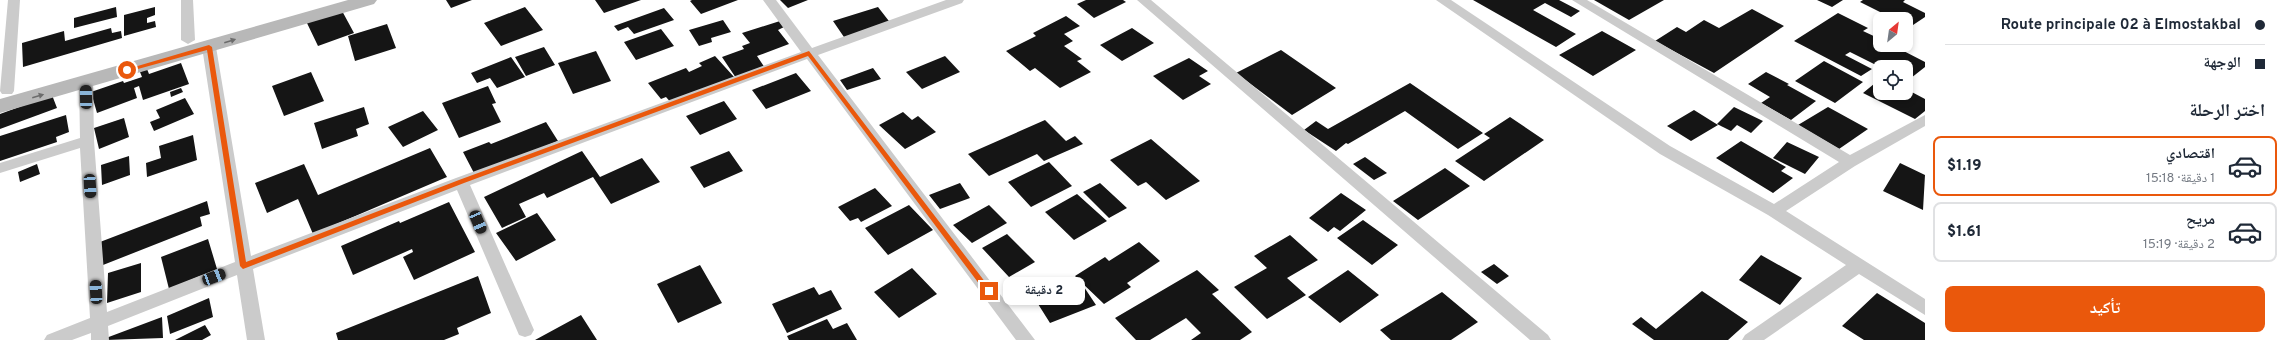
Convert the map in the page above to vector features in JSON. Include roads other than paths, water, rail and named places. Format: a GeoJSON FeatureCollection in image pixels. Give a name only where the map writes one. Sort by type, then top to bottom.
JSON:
{"type":"FeatureCollection","features":[{"type":"Feature","properties":{"kind":"main road"},"geometry":{"type":"LineString","coordinates":[[2,97],[324,0]]}},
{"type":"Feature","properties":{"kind":"main road"},"geometry":{"type":"LineString","coordinates":[[2,97],[86,82],[368,0]]}},
{"type":"Feature","properties":{"kind":"street"},"geometry":{"type":"LineString","coordinates":[[2,97],[14,0]]}},
{"type":"Feature","properties":{"kind":"street"},"geometry":{"type":"LineString","coordinates":[[187,0],[188,40]]}},
{"type":"Feature","properties":{"kind":"street"},"geometry":{"type":"LineString","coordinates":[[769,0],[1026,340]]}},
{"type":"Feature","properties":{"kind":"street"},"geometry":{"type":"LineString","coordinates":[[53,340],[461,182],[809,53],[958,0]]}},
{"type":"Feature","properties":{"kind":"street"},"geometry":{"type":"LineString","coordinates":[[1143,0],[1542,340]]}},
{"type":"Feature","properties":{"kind":"street"},"geometry":{"type":"LineString","coordinates":[[1442,0],[1665,150],[1774,211],[1925,308]]}},
{"type":"Feature","properties":{"kind":"street"},"geometry":{"type":"LineString","coordinates":[[1578,0],[1850,162]]}},
{"type":"Feature","properties":{"kind":"street"},"geometry":{"type":"LineString","coordinates":[[209,47],[256,340]]}},
{"type":"Feature","properties":{"kind":"street"},"geometry":{"type":"LineString","coordinates":[[86,82],[87,141],[100,340]]}},
{"type":"Feature","properties":{"kind":"street"},"geometry":{"type":"LineString","coordinates":[[1774,211],[1850,162],[1925,120]]}},
{"type":"Feature","properties":{"kind":"street"},"geometry":{"type":"LineString","coordinates":[[0,168],[87,141]]}},
{"type":"Feature","properties":{"kind":"street"},"geometry":{"type":"LineString","coordinates":[[461,182],[525,330]]}},
{"type":"Feature","properties":{"kind":"street"},"geometry":{"type":"LineString","coordinates":[[1751,340],[1859,265]]}}]}
